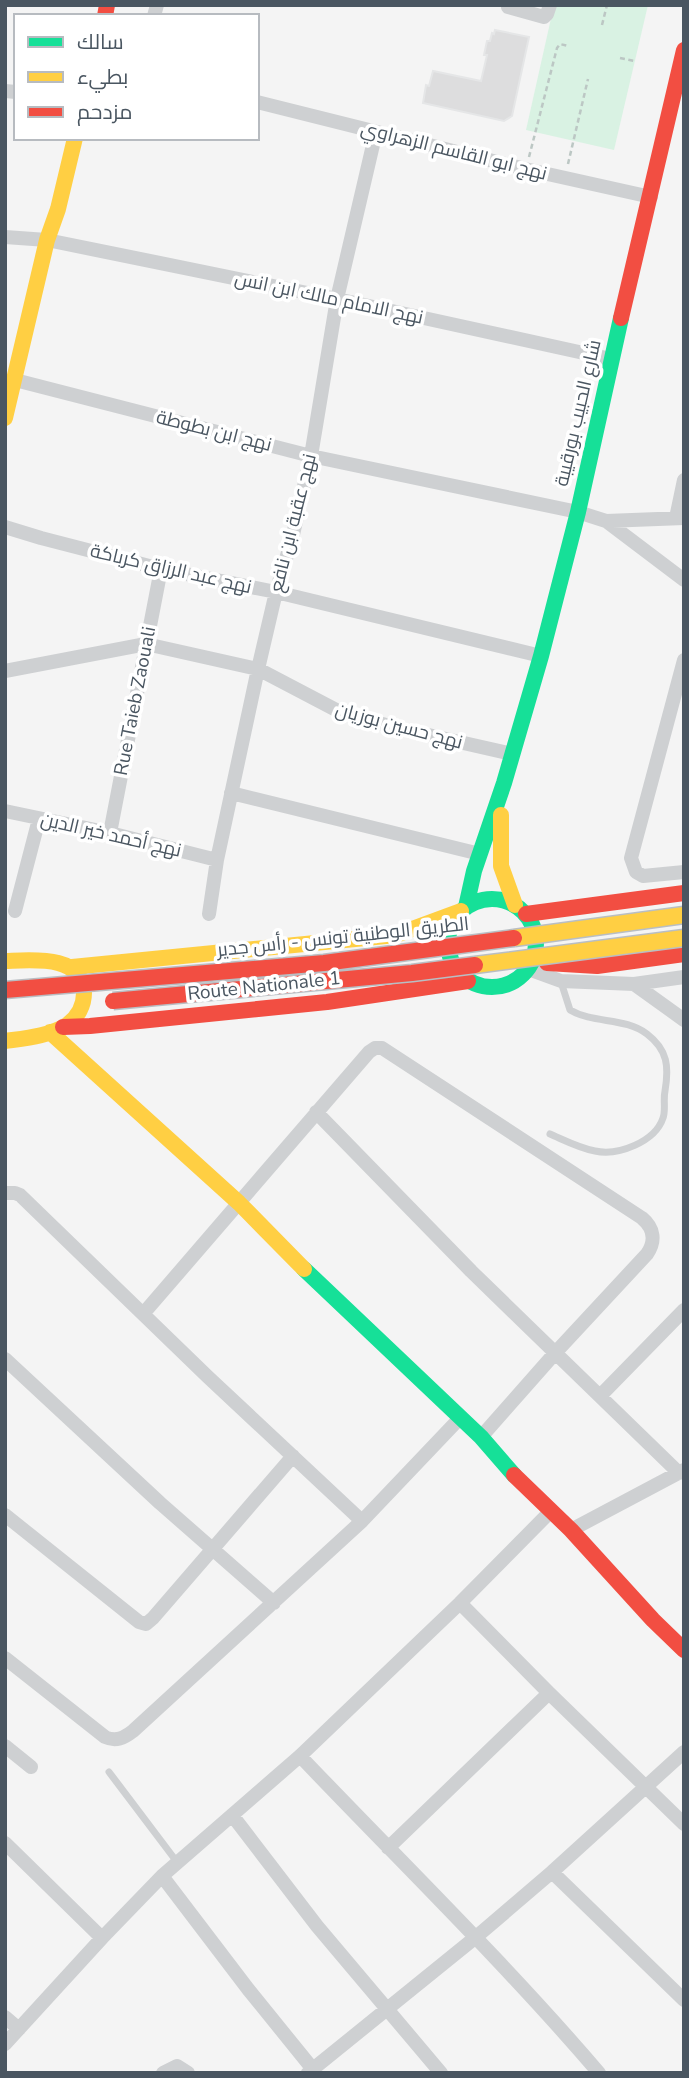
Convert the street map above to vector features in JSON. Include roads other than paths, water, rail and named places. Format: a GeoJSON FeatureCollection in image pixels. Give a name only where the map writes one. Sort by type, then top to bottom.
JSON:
{"type":"FeatureCollection","features":[{"type":"Feature","properties":{"kind":"main road","name":"شارع الحبيب بورقيبة"},"geometry":{"type":"LineString","coordinates":[[503,783],[541,656],[578,512],[611,359],[651,197],[677,112],[684,50]]}},
{"type":"Feature","properties":{"kind":"main road"},"geometry":{"type":"LineString","coordinates":[[5,417],[47,240],[58,209],[75,140]]}},
{"type":"Feature","properties":{"kind":"main road"},"geometry":{"type":"LineString","coordinates":[[503,783],[499,852],[503,873],[521,910],[532,924],[536,948],[531,964],[511,983],[500,987],[478,986],[456,970],[449,956],[447,940],[452,924],[464,909],[471,879],[503,783]]}},
{"type":"Feature","properties":{"kind":"main road"},"geometry":{"type":"LineString","coordinates":[[72,967],[396,935],[478,901],[491,899],[504,900],[521,910],[684,893]]}},
{"type":"Feature","properties":{"kind":"main road","name":"الطريق الوطنية تونس - رأس جدير"},"geometry":{"type":"LineString","coordinates":[[5,990],[324,963],[684,915]]}},
{"type":"Feature","properties":{"kind":"main road"},"geometry":{"type":"LineString","coordinates":[[58,1005],[326,982],[684,937]]}},
{"type":"Feature","properties":{"kind":"main road"},"geometry":{"type":"LineString","coordinates":[[531,964],[575,966],[684,954]]}},
{"type":"Feature","properties":{"kind":"main road"},"geometry":{"type":"LineString","coordinates":[[5,961],[50,961],[72,967],[78,972],[82,979],[84,998],[78,1015],[57,1029],[239,1203],[327,1292],[481,1437],[517,1478],[571,1530],[684,1650]]}},
{"type":"Feature","properties":{"kind":"main road","name":"Route Nationale 1"},"geometry":{"type":"LineString","coordinates":[[5,1041],[57,1029],[327,1002],[468,981]]}},
{"type":"Feature","properties":{"kind":"street"},"geometry":{"type":"LineString","coordinates":[[508,7],[544,17],[550,5]]}},
{"type":"Feature","properties":{"kind":"street","name":"نهج ابو القاسم الزهراوي"},"geometry":{"type":"LineString","coordinates":[[259,103],[526,170],[651,197]]}},
{"type":"Feature","properties":{"kind":"street","name":"نهج عقبة ابن نافع"},"geometry":{"type":"LineString","coordinates":[[209,914],[217,860],[258,669],[311,456],[337,299],[376,132]]}},
{"type":"Feature","properties":{"kind":"street","name":"نهج الامام مالك ابن انس"},"geometry":{"type":"LineString","coordinates":[[5,237],[47,240],[337,299],[611,359]]}},
{"type":"Feature","properties":{"kind":"street","name":"نهج ابن بطوطة"},"geometry":{"type":"LineString","coordinates":[[15,380],[311,456],[578,512],[606,521]]}},
{"type":"Feature","properties":{"kind":"street"},"geometry":{"type":"LineString","coordinates":[[606,521],[680,518],[684,480]]}},
{"type":"Feature","properties":{"kind":"street"},"geometry":{"type":"LineString","coordinates":[[606,521],[684,580]]}},
{"type":"Feature","properties":{"kind":"street","name":"نهج عبد الرزاق كرباكة"},"geometry":{"type":"LineString","coordinates":[[5,527],[161,569],[276,592],[541,656]]}},
{"type":"Feature","properties":{"kind":"street","name":"Rue Taieb Zaouali"},"geometry":{"type":"LineString","coordinates":[[110,833],[161,569]]}},
{"type":"Feature","properties":{"kind":"street","name":"نهج حسين بوزيان"},"geometry":{"type":"LineString","coordinates":[[5,671],[146,644],[258,669],[340,712],[512,754]]}},
{"type":"Feature","properties":{"kind":"street"},"geometry":{"type":"LineString","coordinates":[[684,660],[631,858],[636,872],[643,876],[684,872]]}},
{"type":"Feature","properties":{"kind":"street"},"geometry":{"type":"LineString","coordinates":[[231,793],[480,854]]}},
{"type":"Feature","properties":{"kind":"street","name":"نهج أحمد خير الدين"},"geometry":{"type":"LineString","coordinates":[[5,811],[110,833],[217,860]]}},
{"type":"Feature","properties":{"kind":"street"},"geometry":{"type":"LineString","coordinates":[[15,911],[39,819]]}},
{"type":"Feature","properties":{"kind":"street"},"geometry":{"type":"LineString","coordinates":[[531,964],[561,981],[634,984],[684,977]]}},
{"type":"Feature","properties":{"kind":"street"},"geometry":{"type":"LineString","coordinates":[[634,984],[684,1020]]}},
{"type":"Feature","properties":{"kind":"street"},"geometry":{"type":"LineString","coordinates":[[143,1314],[369,1052],[382,1048],[648,1223],[653,1236],[651,1247],[481,1437]]}},
{"type":"Feature","properties":{"kind":"street"},"geometry":{"type":"LineString","coordinates":[[316,1112],[471,1271],[681,1471],[571,1530]]}},
{"type":"Feature","properties":{"kind":"street"},"geometry":{"type":"LineString","coordinates":[[5,1193],[20,1195],[362,1521]]}},
{"type":"Feature","properties":{"kind":"street"},"geometry":{"type":"LineString","coordinates":[[600,1396],[684,1310]]}},
{"type":"Feature","properties":{"kind":"street"},"geometry":{"type":"LineString","coordinates":[[5,1359],[160,1503],[274,1603]]}},
{"type":"Feature","properties":{"kind":"street"},"geometry":{"type":"LineString","coordinates":[[5,1658],[100,1734],[117,1740],[133,1731],[362,1521],[460,1418]]}},
{"type":"Feature","properties":{"kind":"street"},"geometry":{"type":"LineString","coordinates":[[5,1515],[144,1624],[151,1620],[293,1455]]}},
{"type":"Feature","properties":{"kind":"street"},"geometry":{"type":"LineString","coordinates":[[5,2044],[162,1876],[300,1756],[460,1603],[551,1511]]}},
{"type":"Feature","properties":{"kind":"street"},"geometry":{"type":"LineString","coordinates":[[460,1603],[684,1824]]}},
{"type":"Feature","properties":{"kind":"street"},"geometry":{"type":"LineString","coordinates":[[387,1848],[549,1693]]}},
{"type":"Feature","properties":{"kind":"street"},"geometry":{"type":"LineString","coordinates":[[5,1746],[31,1767]]}},
{"type":"Feature","properties":{"kind":"street"},"geometry":{"type":"LineString","coordinates":[[162,1876],[247,1990],[313,2071],[552,1872],[684,1752]]}},
{"type":"Feature","properties":{"kind":"street"},"geometry":{"type":"LineString","coordinates":[[300,1756],[476,1937],[599,2073]]}},
{"type":"Feature","properties":{"kind":"street"},"geometry":{"type":"LineString","coordinates":[[232,1815],[317,1926],[441,2073]]}},
{"type":"Feature","properties":{"kind":"street"},"geometry":{"type":"LineString","coordinates":[[5,1843],[102,1938]]}},
{"type":"Feature","properties":{"kind":"street"},"geometry":{"type":"LineString","coordinates":[[552,1872],[684,2000]]}},
{"type":"Feature","properties":{"kind":"street"},"geometry":{"type":"LineString","coordinates":[[5,2017],[19,2029]]}},
{"type":"Feature","properties":{"kind":"street"},"geometry":{"type":"LineString","coordinates":[[163,2073],[177,2066],[188,2073]]}},
{"type":"Feature","properties":{"kind":"lane"},"geometry":{"type":"LineString","coordinates":[[550,1134],[578,1147],[598,1152],[626,1150],[648,1139],[663,1118],[669,1071],[663,1051],[646,1033],[623,1023],[581,1016],[570,1010],[561,981]]}},
{"type":"Feature","properties":{"kind":"lane"},"geometry":{"type":"LineString","coordinates":[[109,1772],[177,1862]]}}]}
